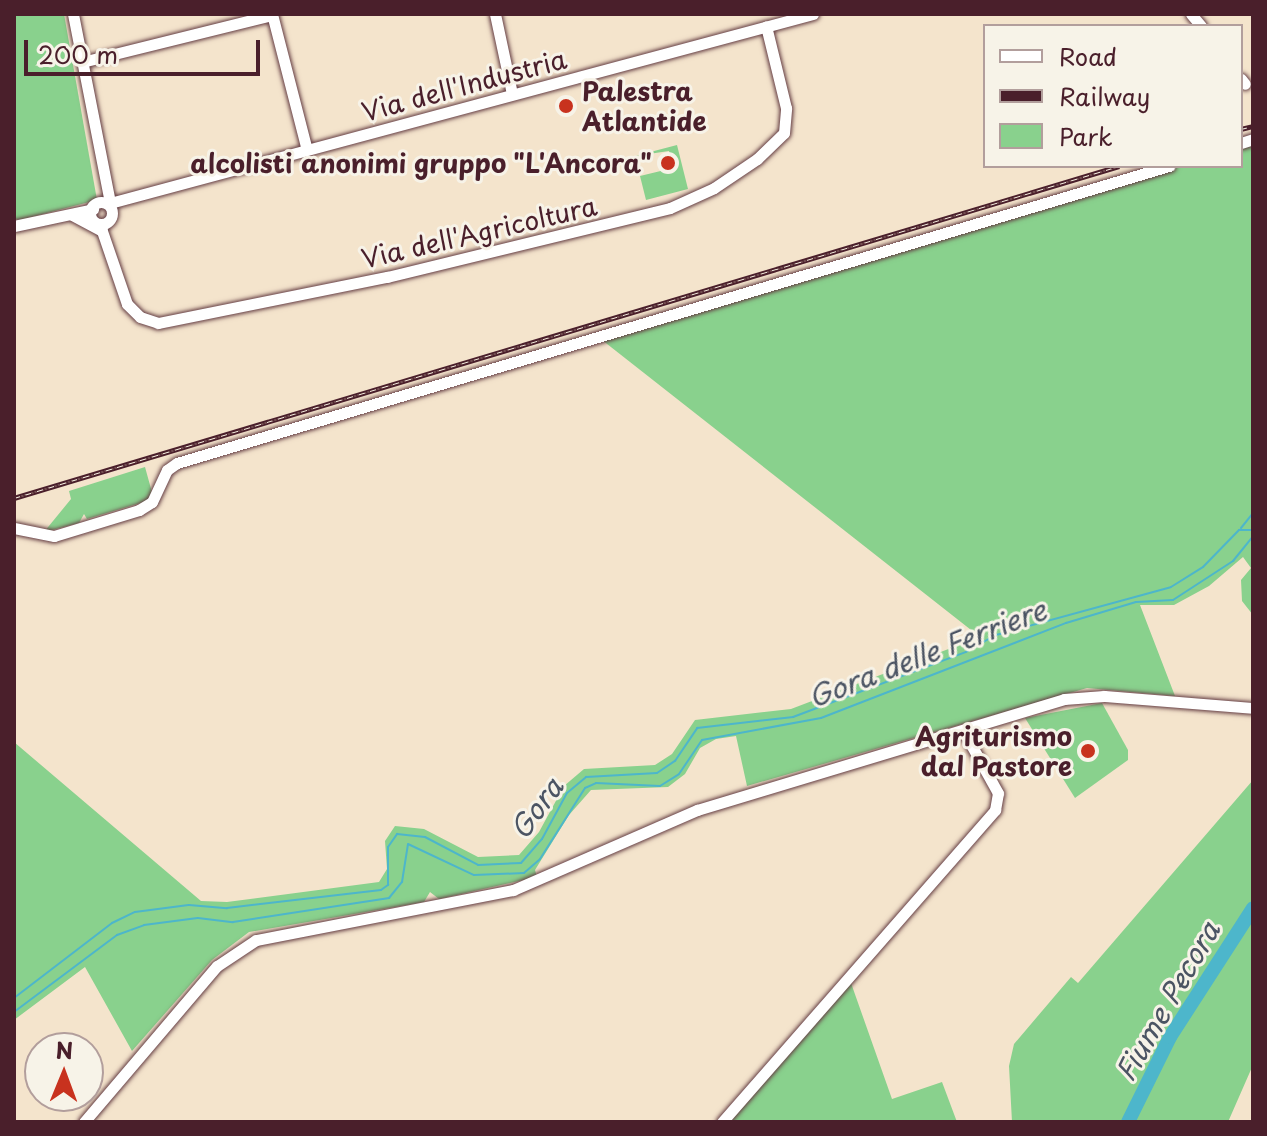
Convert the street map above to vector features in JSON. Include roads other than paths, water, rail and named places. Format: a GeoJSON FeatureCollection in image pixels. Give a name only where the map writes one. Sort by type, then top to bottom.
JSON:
{"type":"FeatureCollection","features":[{"type":"Feature","properties":{"kind":"street"},"geometry":{"type":"LineString","coordinates":[[73,14],[103,189],[105,210],[90,216],[95,224]]}},
{"type":"Feature","properties":{"kind":"street"},"geometry":{"type":"LineString","coordinates":[[82,62],[272,14],[307,150]]}},
{"type":"Feature","properties":{"kind":"street"},"geometry":{"type":"LineString","coordinates":[[495,14],[512,94]]}},
{"type":"Feature","properties":{"kind":"street","name":"Via dell'Industria"},"geometry":{"type":"LineString","coordinates":[[14,226],[105,210],[127,200],[307,150],[813,14]]}},
{"type":"Feature","properties":{"kind":"street","name":"Via dell'Agricoltura"},"geometry":{"type":"LineString","coordinates":[[105,210],[108,239],[127,304],[140,317],[158,323],[387,277],[670,208],[714,188],[757,159],[784,133],[786,108],[766,26]]}},
{"type":"Feature","properties":{"kind":"street"},"geometry":{"type":"LineString","coordinates":[[14,528],[54,536],[139,510],[152,502],[167,470],[177,463],[1162,168]]}},
{"type":"Feature","properties":{"kind":"street"},"geometry":{"type":"LineString","coordinates":[[72,215],[95,224]]}},
{"type":"Feature","properties":{"kind":"street","name":"Via dell'Agricoltura"},"geometry":{"type":"LineString","coordinates":[[95,224],[108,239]]}},
{"type":"Feature","properties":{"kind":"street"},"geometry":{"type":"LineString","coordinates":[[84,1122],[217,966],[256,940],[513,890],[697,810],[1076,697],[1253,708]]}},
{"type":"Feature","properties":{"kind":"street"},"geometry":{"type":"LineString","coordinates":[[722,1122],[995,810],[998,793],[963,730]]}},
{"type":"Feature","properties":{"kind":"waterway"},"geometry":{"type":"LineString","coordinates":[[1241,528],[1253,513]]}},
{"type":"Feature","properties":{"kind":"waterway","name":"Gora"},"geometry":{"type":"LineString","coordinates":[[14,998],[112,923],[135,912],[189,905],[227,908],[381,890],[388,885],[388,847],[397,834],[425,837],[478,865],[521,863],[542,839],[567,793],[586,777],[657,773],[675,761],[697,728],[793,717],[966,652],[996,635],[1171,587],[1203,567],[1239,530],[1253,530]]}},
{"type":"Feature","properties":{"kind":"waterway","name":"Gora delle Ferriere"},"geometry":{"type":"LineString","coordinates":[[14,1012],[117,935],[144,925],[198,918],[233,922],[389,898],[402,882],[408,844],[474,875],[524,873],[540,859],[585,788],[596,783],[660,786],[679,774],[702,740],[821,718],[1066,623],[1136,602],[1173,600],[1233,561],[1253,536]]}},
{"type":"Feature","properties":{"kind":"waterway","name":"Fiume Pecora"},"geometry":{"type":"LineString","coordinates":[[1128,1122],[1170,1037],[1253,908]]}},
{"type":"Feature","properties":{"kind":"railway"},"geometry":{"type":"LineString","coordinates":[[1243,128],[1253,126]]}},
{"type":"Feature","properties":{"kind":"railway"},"geometry":{"type":"LineString","coordinates":[[14,498],[1112,168]]}},
{"type":"Feature","properties":{"kind":"place","name":"Palestra Atlantide"},"geometry":{"type":"Point","coordinates":[566,106]}},
{"type":"Feature","properties":{"kind":"place","name":"alcolisti anonimi gruppo \"L'Ancora\""},"geometry":{"type":"Point","coordinates":[668,163]}},
{"type":"Feature","properties":{"kind":"place","name":"Agriturismo dal Pastore"},"geometry":{"type":"Point","coordinates":[1088,751]}}]}
